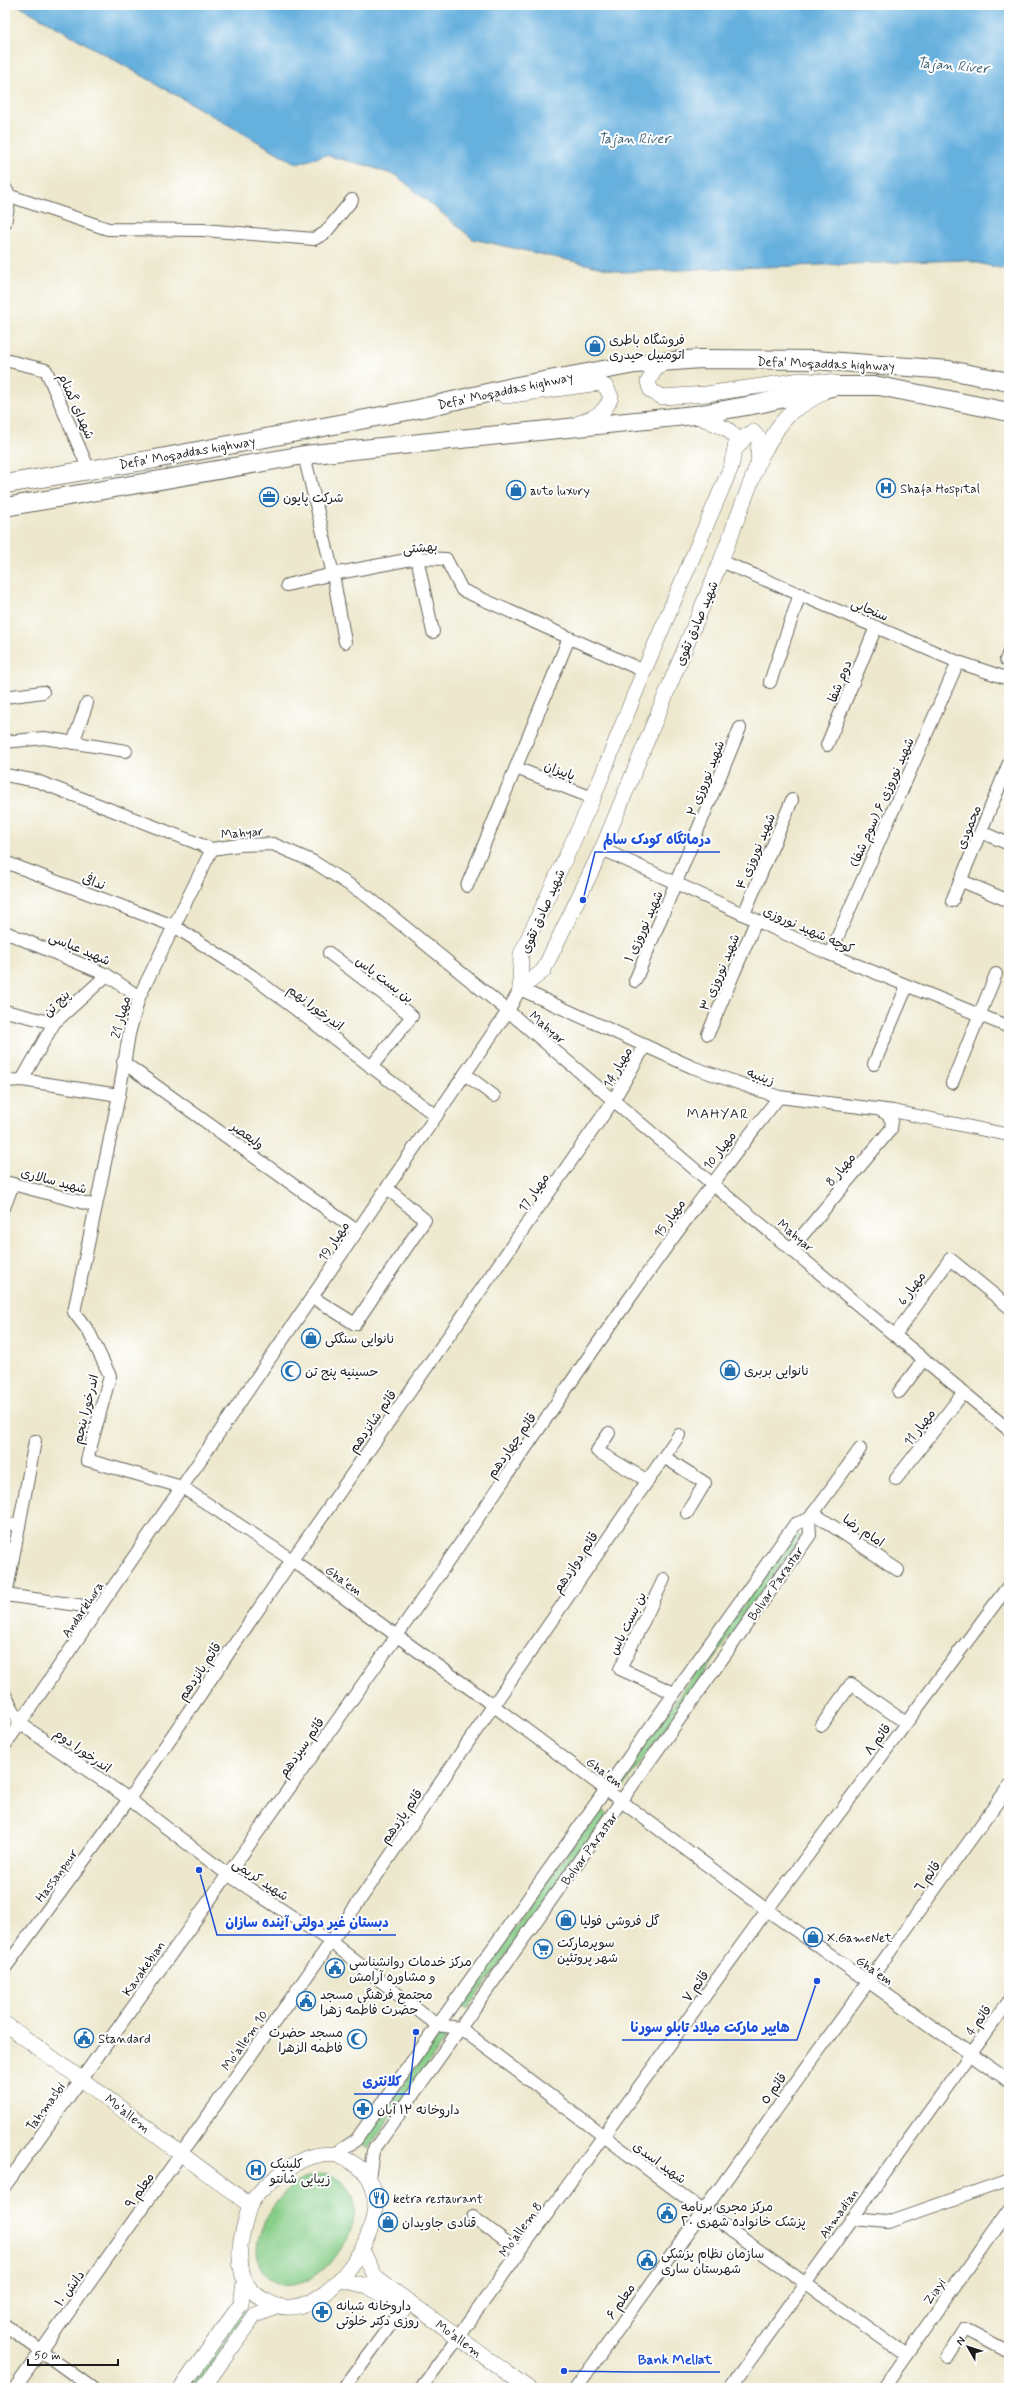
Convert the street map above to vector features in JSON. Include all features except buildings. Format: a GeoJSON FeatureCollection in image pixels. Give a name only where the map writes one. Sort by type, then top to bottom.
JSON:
{"type":"FeatureCollection","features":[{"type":"Feature","properties":{"kind":"highway","name":"Defa' Moqaddas highway"},"geometry":{"type":"LineString","coordinates":[[5,484],[89,470],[418,409],[584,373],[635,364],[700,359],[881,364],[949,370],[1009,382]]}},
{"type":"Feature","properties":{"kind":"highway","name":"Defa' Moqaddas highway"},"geometry":{"type":"LineString","coordinates":[[5,507],[304,455],[695,414],[758,404],[836,386],[879,386],[1009,412]]}},
{"type":"Feature","properties":{"kind":"main road"},"geometry":{"type":"LineString","coordinates":[[663,363],[654,371],[648,382],[651,392],[662,397],[706,394],[801,380],[879,386]]}},
{"type":"Feature","properties":{"kind":"main road"},"geometry":{"type":"LineString","coordinates":[[418,409],[599,383],[606,387],[611,397],[607,408],[600,415],[566,427]]}},
{"type":"Feature","properties":{"kind":"main road","name":"شهید صادق تقوی"},"geometry":{"type":"LineString","coordinates":[[520,989],[542,971],[602,849],[721,561],[757,466],[779,426],[792,411],[805,402],[836,386]]}},
{"type":"Feature","properties":{"kind":"main road"},"geometry":{"type":"LineString","coordinates":[[695,414],[727,430],[737,438],[735,450]]}},
{"type":"Feature","properties":{"kind":"main road"},"geometry":{"type":"LineString","coordinates":[[735,450],[746,436],[753,432],[759,439],[757,466]]}},
{"type":"Feature","properties":{"kind":"main road","name":"شهید صادق تقوی"},"geometry":{"type":"LineString","coordinates":[[520,989],[521,954],[593,798],[644,671],[719,496],[735,450]]}},
{"type":"Feature","properties":{"kind":"main road","name":"Mo'allem"},"geometry":{"type":"LineString","coordinates":[[5,2024],[83,2078],[181,2155],[250,2205]]}},
{"type":"Feature","properties":{"kind":"main road"},"geometry":{"type":"LineString","coordinates":[[180,2388],[241,2304],[244,2282],[239,2262],[239,2242],[250,2205],[281,2173],[295,2163],[314,2156],[335,2154],[354,2163],[369,2178],[375,2199],[374,2218],[362,2250],[340,2280],[318,2298],[300,2305],[279,2306],[255,2315],[203,2388]]}},
{"type":"Feature","properties":{"kind":"main road","name":"Mo'allem"},"geometry":{"type":"LineString","coordinates":[[362,2250],[376,2278],[513,2388]]}},
{"type":"Feature","properties":{"kind":"main road","name":"Mo'allem"},"geometry":{"type":"LineString","coordinates":[[340,2280],[368,2286],[528,2388]]}},
{"type":"Feature","properties":{"kind":"main road"},"geometry":{"type":"LineString","coordinates":[[244,2282],[259,2297],[279,2306]]}},
{"type":"Feature","properties":{"kind":"street"},"geometry":{"type":"LineString","coordinates":[[5,223],[7,192],[108,229],[203,230],[314,239],[325,233],[352,200]]}},
{"type":"Feature","properties":{"kind":"street","name":"شهدای گمنام"},"geometry":{"type":"LineString","coordinates":[[5,360],[46,370],[89,470]]}},
{"type":"Feature","properties":{"kind":"street"},"geometry":{"type":"LineString","coordinates":[[304,455],[333,574],[345,642]]}},
{"type":"Feature","properties":{"kind":"street"},"geometry":{"type":"LineString","coordinates":[[417,558],[432,632]]}},
{"type":"Feature","properties":{"kind":"street","name":"بهشتی"},"geometry":{"type":"LineString","coordinates":[[287,585],[333,574],[417,558],[446,559],[462,590],[644,671]]}},
{"type":"Feature","properties":{"kind":"street","name":"سنجابی"},"geometry":{"type":"LineString","coordinates":[[721,561],[958,662],[1009,679]]}},
{"type":"Feature","properties":{"kind":"street"},"geometry":{"type":"LineString","coordinates":[[770,682],[800,594]]}},
{"type":"Feature","properties":{"kind":"street","name":"دوم شفا"},"geometry":{"type":"LineString","coordinates":[[828,745],[876,627]]}},
{"type":"Feature","properties":{"kind":"street"},"geometry":{"type":"LineString","coordinates":[[467,886],[569,638]]}},
{"type":"Feature","properties":{"kind":"street","name":"شهید نوروزی ۶ (سوم شفا)"},"geometry":{"type":"LineString","coordinates":[[830,954],[958,662]]}},
{"type":"Feature","properties":{"kind":"street"},"geometry":{"type":"LineString","coordinates":[[5,697],[43,692]]}},
{"type":"Feature","properties":{"kind":"street"},"geometry":{"type":"LineString","coordinates":[[73,743],[87,703]]}},
{"type":"Feature","properties":{"kind":"street","name":"شهید نوروزی ۲"},"geometry":{"type":"LineString","coordinates":[[677,882],[740,728]]}},
{"type":"Feature","properties":{"kind":"street"},"geometry":{"type":"LineString","coordinates":[[5,742],[44,738],[126,751]]}},
{"type":"Feature","properties":{"kind":"street","name":"محمودی"},"geometry":{"type":"LineString","coordinates":[[952,901],[982,832],[1004,789],[1009,763]]}},
{"type":"Feature","properties":{"kind":"street","name":"پاییزان"},"geometry":{"type":"LineString","coordinates":[[516,768],[593,798]]}},
{"type":"Feature","properties":{"kind":"street","name":"Mahyar"},"geometry":{"type":"LineString","coordinates":[[5,775],[37,781],[212,849],[239,845],[273,844],[314,862],[368,897],[508,1010],[711,1183],[1009,1430]]}},
{"type":"Feature","properties":{"kind":"street","name":"شهید نوروزی ۴"},"geometry":{"type":"LineString","coordinates":[[744,914],[792,800]]}},
{"type":"Feature","properties":{"kind":"street"},"geometry":{"type":"LineString","coordinates":[[982,832],[1009,844]]}},
{"type":"Feature","properties":{"kind":"street","name":"مهیار 21"},"geometry":{"type":"LineString","coordinates":[[96,1206],[119,1095],[123,1062],[139,997],[212,849]]}},
{"type":"Feature","properties":{"kind":"street","name":"کوچه شهید نوروزی"},"geometry":{"type":"LineString","coordinates":[[602,849],[677,882],[756,921],[830,954],[1009,1027]]}},
{"type":"Feature","properties":{"kind":"street","name":"ندافی"},"geometry":{"type":"LineString","coordinates":[[5,862],[174,926]]}},
{"type":"Feature","properties":{"kind":"street"},"geometry":{"type":"LineString","coordinates":[[962,881],[1009,901]]}},
{"type":"Feature","properties":{"kind":"street","name":"شهید نوروزی ۱"},"geometry":{"type":"LineString","coordinates":[[635,981],[677,882]]}},
{"type":"Feature","properties":{"kind":"street","name":"شهید نوروزی ۳"},"geometry":{"type":"LineString","coordinates":[[708,1034],[756,921]]}},
{"type":"Feature","properties":{"kind":"street","name":"اندرخورا نهم"},"geometry":{"type":"LineString","coordinates":[[174,926],[252,976],[436,1116]]}},
{"type":"Feature","properties":{"kind":"street","name":"شهید عباسی"},"geometry":{"type":"LineString","coordinates":[[5,932],[107,975],[139,997]]}},
{"type":"Feature","properties":{"kind":"street","name":"بن بست یاس"},"geometry":{"type":"LineString","coordinates":[[329,953],[412,1016],[372,1066]]}},
{"type":"Feature","properties":{"kind":"street"},"geometry":{"type":"LineString","coordinates":[[952,1083],[996,974]]}},
{"type":"Feature","properties":{"kind":"street","name":"پنج تن"},"geometry":{"type":"LineString","coordinates":[[22,1080],[54,1023],[107,975]]}},
{"type":"Feature","properties":{"kind":"street"},"geometry":{"type":"LineString","coordinates":[[874,1064],[907,986]]}},
{"type":"Feature","properties":{"kind":"street","name":"مهیار 19"},"geometry":{"type":"LineString","coordinates":[[182,1487],[465,1074],[508,1010],[520,989]]}},
{"type":"Feature","properties":{"kind":"street","name":"زینبیه"},"geometry":{"type":"LineString","coordinates":[[520,989],[692,1067],[778,1097],[876,1108],[1009,1135]]}},
{"type":"Feature","properties":{"kind":"street"},"geometry":{"type":"LineString","coordinates":[[5,1011],[54,1023]]}},
{"type":"Feature","properties":{"kind":"street","name":"مهیار 14"},"geometry":{"type":"LineString","coordinates":[[614,1101],[645,1046]]}},
{"type":"Feature","properties":{"kind":"street","name":"ولیعصر"},"geometry":{"type":"LineString","coordinates":[[123,1062],[357,1232]]}},
{"type":"Feature","properties":{"kind":"street"},"geometry":{"type":"LineString","coordinates":[[465,1074],[494,1096]]}},
{"type":"Feature","properties":{"kind":"street"},"geometry":{"type":"LineString","coordinates":[[5,1080],[22,1080],[119,1095]]}},
{"type":"Feature","properties":{"kind":"street","name":"مهیار 10"},"geometry":{"type":"LineString","coordinates":[[711,1183],[778,1097]]}},
{"type":"Feature","properties":{"kind":"street","name":"مهیار 17"},"geometry":{"type":"LineString","coordinates":[[475,1299],[614,1101]]}},
{"type":"Feature","properties":{"kind":"street","name":"مهیار 8"},"geometry":{"type":"LineString","coordinates":[[791,1249],[891,1129],[892,1121],[887,1114],[876,1108]]}},
{"type":"Feature","properties":{"kind":"street"},"geometry":{"type":"LineString","coordinates":[[5,1205],[9,1183]]}},
{"type":"Feature","properties":{"kind":"street","name":"شهید سالاری"},"geometry":{"type":"LineString","coordinates":[[9,1183],[96,1206]]}},
{"type":"Feature","properties":{"kind":"street","name":"مهیار 15"},"geometry":{"type":"LineString","coordinates":[[648,1270],[711,1183]]}},
{"type":"Feature","properties":{"kind":"street"},"geometry":{"type":"LineString","coordinates":[[312,1297],[355,1324],[425,1220],[387,1188]]}},
{"type":"Feature","properties":{"kind":"street","name":"اندرخورا پنجم"},"geometry":{"type":"LineString","coordinates":[[96,1206],[74,1312],[89,1332],[110,1376],[87,1460],[182,1487]]}},
{"type":"Feature","properties":{"kind":"street","name":"مهیار 6"},"geometry":{"type":"LineString","coordinates":[[895,1335],[950,1259],[1009,1307]]}},
{"type":"Feature","properties":{"kind":"street","name":"قائم چهاردهم"},"geometry":{"type":"LineString","coordinates":[[397,1636],[648,1270]]}},
{"type":"Feature","properties":{"kind":"street","name":"قائم شانزدهم"},"geometry":{"type":"LineString","coordinates":[[292,1560],[475,1299]]}},
{"type":"Feature","properties":{"kind":"street"},"geometry":{"type":"LineString","coordinates":[[899,1392],[924,1359]]}},
{"type":"Feature","properties":{"kind":"street","name":"مهیار 11"},"geometry":{"type":"LineString","coordinates":[[896,1478],[964,1392]]}},
{"type":"Feature","properties":{"kind":"street"},"geometry":{"type":"LineString","coordinates":[[609,1433],[597,1451],[648,1481]]}},
{"type":"Feature","properties":{"kind":"street","name":"قائم دوازدهم"},"geometry":{"type":"LineString","coordinates":[[494,1706],[679,1434]]}},
{"type":"Feature","properties":{"kind":"street"},"geometry":{"type":"LineString","coordinates":[[35,1441],[6,1595],[99,1608]]}},
{"type":"Feature","properties":{"kind":"street","name":"Bolvar Parastar"},"geometry":{"type":"LineString","coordinates":[[335,2154],[356,2140],[795,1524],[811,1516],[860,1449]]}},
{"type":"Feature","properties":{"kind":"street"},"geometry":{"type":"LineString","coordinates":[[664,1457],[705,1483],[687,1513]]}},
{"type":"Feature","properties":{"kind":"street","name":"Gha'em"},"geometry":{"type":"LineString","coordinates":[[182,1487],[292,1560],[494,1706],[767,1910],[1009,2082]]}},
{"type":"Feature","properties":{"kind":"street","name":"Andarkhora"},"geometry":{"type":"LineString","coordinates":[[5,1745],[21,1724],[182,1487]]}},
{"type":"Feature","properties":{"kind":"street","name":"Bolvar Parastar"},"geometry":{"type":"LineString","coordinates":[[369,2178],[373,2151],[810,1535],[811,1516]]}},
{"type":"Feature","properties":{"kind":"street","name":"امام رضا"},"geometry":{"type":"LineString","coordinates":[[811,1516],[898,1570]]}},
{"type":"Feature","properties":{"kind":"street"},"geometry":{"type":"LineString","coordinates":[[5,1523],[19,1526]]}},
{"type":"Feature","properties":{"kind":"street","name":"قائم پانزدهم"},"geometry":{"type":"LineString","coordinates":[[129,1799],[292,1560]]}},
{"type":"Feature","properties":{"kind":"street","name":"بن بست یاس"},"geometry":{"type":"LineString","coordinates":[[664,1579],[620,1669],[674,1693]]}},
{"type":"Feature","properties":{"kind":"street","name":"قائم ٨"},"geometry":{"type":"LineString","coordinates":[[767,1910],[1009,1584]]}},
{"type":"Feature","properties":{"kind":"street","name":"قائم سیزدهم"},"geometry":{"type":"LineString","coordinates":[[227,1874],[397,1636]]}},
{"type":"Feature","properties":{"kind":"street"},"geometry":{"type":"LineString","coordinates":[[822,1725],[851,1684],[906,1723]]}},
{"type":"Feature","properties":{"kind":"street"},"geometry":{"type":"LineString","coordinates":[[5,1695],[21,1724]]}},
{"type":"Feature","properties":{"kind":"street","name":"قائم یازدهم"},"geometry":{"type":"LineString","coordinates":[[331,1942],[494,1706]]}},
{"type":"Feature","properties":{"kind":"street","name":"اندرخورا دوم"},"geometry":{"type":"LineString","coordinates":[[21,1724],[129,1799]]}},
{"type":"Feature","properties":{"kind":"street","name":"قائم ٦"},"geometry":{"type":"LineString","coordinates":[[867,1982],[1009,1786]]}},
{"type":"Feature","properties":{"kind":"street","name":"شهید کریمی"},"geometry":{"type":"LineString","coordinates":[[129,1799],[227,1874],[331,1942],[437,2025]]}},
{"type":"Feature","properties":{"kind":"street","name":"Hassanpour"},"geometry":{"type":"LineString","coordinates":[[5,1968],[129,1799]]}},
{"type":"Feature","properties":{"kind":"street","name":"Kavakebian"},"geometry":{"type":"LineString","coordinates":[[83,2078],[227,1874]]}},
{"type":"Feature","properties":{"kind":"street","name":"قائم ٧"},"geometry":{"type":"LineString","coordinates":[[604,2138],[767,1910]]}},
{"type":"Feature","properties":{"kind":"street","name":"Mo'allem 10"},"geometry":{"type":"LineString","coordinates":[[181,2155],[331,1942]]}},
{"type":"Feature","properties":{"kind":"street","name":"قائم ٥"},"geometry":{"type":"LineString","coordinates":[[702,2210],[867,1982]]}},
{"type":"Feature","properties":{"kind":"street","name":"قائم 4"},"geometry":{"type":"LineString","coordinates":[[970,2055],[1009,2001]]}},
{"type":"Feature","properties":{"kind":"street"},"geometry":{"type":"LineString","coordinates":[[437,2025],[460,2028]]}},
{"type":"Feature","properties":{"kind":"street","name":"شهید اسدی"},"geometry":{"type":"LineString","coordinates":[[460,2028],[604,2138],[702,2210],[906,2355]]}},
{"type":"Feature","properties":{"kind":"street","name":"Ahmadian"},"geometry":{"type":"LineString","coordinates":[[730,2388],[970,2055]]}},
{"type":"Feature","properties":{"kind":"street","name":"Tahmasbi"},"geometry":{"type":"LineString","coordinates":[[5,2186],[83,2078]]}},
{"type":"Feature","properties":{"kind":"street","name":"Mo'allem 8"},"geometry":{"type":"LineString","coordinates":[[421,2388],[604,2138]]}},
{"type":"Feature","properties":{"kind":"street","name":"معلم ٩"},"geometry":{"type":"LineString","coordinates":[[120,2241],[181,2155]]}},
{"type":"Feature","properties":{"kind":"street"},"geometry":{"type":"LineString","coordinates":[[851,2219],[888,2222],[1009,2180]]}},
{"type":"Feature","properties":{"kind":"street","name":"Ziayi"},"geometry":{"type":"LineString","coordinates":[[883,2388],[1009,2209]]}},
{"type":"Feature","properties":{"kind":"street","name":"معلم ۶"},"geometry":{"type":"LineString","coordinates":[[576,2388],[702,2210]]}},
{"type":"Feature","properties":{"kind":"street"},"geometry":{"type":"LineString","coordinates":[[473,2217],[520,2252]]}},
{"type":"Feature","properties":{"kind":"street","name":"دانش ۱۰"},"geometry":{"type":"LineString","coordinates":[[15,2388],[120,2241]]}},
{"type":"Feature","properties":{"kind":"street"},"geometry":{"type":"LineString","coordinates":[[344,2388],[402,2309]]}},
{"type":"Feature","properties":{"kind":"street"},"geometry":{"type":"LineString","coordinates":[[5,2325],[92,2388]]}},
{"type":"Feature","properties":{"kind":"street"},"geometry":{"type":"LineString","coordinates":[[948,2356],[965,2329],[1009,2352]]}},
{"type":"Feature","properties":{"kind":"green space"},"geometry":{"type":"Polygon","coordinates":[[[795,1533],[801,1536],[623,1788],[617,1783],[795,1533]]]}},
{"type":"Feature","properties":{"kind":"green space"},"geometry":{"type":"Polygon","coordinates":[[[600,1808],[608,1814],[467,2009],[459,2005],[600,1808]]]}},
{"type":"Feature","properties":{"kind":"green space"},"geometry":{"type":"Polygon","coordinates":[[[440,2034],[446,2038],[368,2149],[360,2143],[440,2034]]]}},
{"type":"Feature","properties":{"kind":"green space"},"geometry":{"type":"Polygon","coordinates":[[[327,2173],[345,2185],[352,2195],[355,2211],[351,2229],[342,2247],[329,2264],[313,2277],[297,2284],[280,2284],[266,2275],[259,2264],[257,2252],[263,2225],[278,2200],[287,2190],[303,2179],[327,2173]]]}},
{"type":"Feature","properties":{"kind":"green space"},"geometry":{"type":"Polygon","coordinates":[[[244,2309],[249,2314],[199,2388],[183,2388],[244,2309]]]}},
{"type":"Feature","properties":{"kind":"water","name":"Tajan River"},"geometry":{"type":"Polygon","coordinates":[[[18,5],[1009,5],[1009,270],[964,260],[621,272],[473,239],[397,176],[365,165],[325,155],[297,164],[18,5]]]}},
{"type":"Feature","properties":{"kind":"place","name":"فروشگاه باطری اتومبیل حیدری"},"geometry":{"type":"Point","coordinates":[595,346]}},
{"type":"Feature","properties":{"kind":"place","name":"Shafa Hospital"},"geometry":{"type":"Point","coordinates":[886,488]}},
{"type":"Feature","properties":{"kind":"place","name":"auto luxury"},"geometry":{"type":"Point","coordinates":[516,490]}},
{"type":"Feature","properties":{"kind":"place","name":"شرکت پایون"},"geometry":{"type":"Point","coordinates":[269,497]}},
{"type":"Feature","properties":{"kind":"place","name":"درمانگاه کودک سالم"},"geometry":{"type":"Point","coordinates":[583,900]}},
{"type":"Feature","properties":{"kind":"place","name":"نانوایی سنگکی"},"geometry":{"type":"Point","coordinates":[311,1338]}},
{"type":"Feature","properties":{"kind":"place","name":"نانوایی بربری"},"geometry":{"type":"Point","coordinates":[730,1370]}},
{"type":"Feature","properties":{"kind":"place","name":"حسینیه پنج تن"},"geometry":{"type":"Point","coordinates":[291,1371]}},
{"type":"Feature","properties":{"kind":"place","name":"دبستان غیر دولتی آینده سازان"},"geometry":{"type":"Point","coordinates":[199,1870]}},
{"type":"Feature","properties":{"kind":"place","name":"گل فروشی فولیا"},"geometry":{"type":"Point","coordinates":[566,1920]}},
{"type":"Feature","properties":{"kind":"place","name":"X.GameNet"},"geometry":{"type":"Point","coordinates":[813,1937]}},
{"type":"Feature","properties":{"kind":"place","name":"سوپرمارکت شهر پروتئین"},"geometry":{"type":"Point","coordinates":[543,1949]}},
{"type":"Feature","properties":{"kind":"place","name":"مرکز خدمات روانشناسی و مشاوره آرامش"},"geometry":{"type":"Point","coordinates":[335,1968]}},
{"type":"Feature","properties":{"kind":"place","name":"هایپر مارکت میلاد تابلو سورنا"},"geometry":{"type":"Point","coordinates":[817,1981]}},
{"type":"Feature","properties":{"kind":"place","name":"مجتمع فرهنگی مسجد حضرت فاطمه زهرا"},"geometry":{"type":"Point","coordinates":[306,2001]}},
{"type":"Feature","properties":{"kind":"place","name":"کلانتری"},"geometry":{"type":"Point","coordinates":[416,2032]}},
{"type":"Feature","properties":{"kind":"place","name":"Standard"},"geometry":{"type":"Point","coordinates":[84,2038]}},
{"type":"Feature","properties":{"kind":"place","name":"مسجد حضرت فاطمه الزهرا"},"geometry":{"type":"Point","coordinates":[357,2039]}},
{"type":"Feature","properties":{"kind":"place","name":"داروخانه ١٣ آبان"},"geometry":{"type":"Point","coordinates":[363,2109]}},
{"type":"Feature","properties":{"kind":"place","name":"کلینیک زیبایی شانتو"},"geometry":{"type":"Point","coordinates":[256,2170]}},
{"type":"Feature","properties":{"kind":"place","name":"ketra restaurant"},"geometry":{"type":"Point","coordinates":[379,2198]}},
{"type":"Feature","properties":{"kind":"place","name":"مرکز مجری برنامه پزشک خانواده شهری ٢٠"},"geometry":{"type":"Point","coordinates":[667,2213]}},
{"type":"Feature","properties":{"kind":"place","name":"قنادی جاویدان"},"geometry":{"type":"Point","coordinates":[388,2222]}},
{"type":"Feature","properties":{"kind":"place","name":"سازمان نظام پزشکی شهرستان ساری"},"geometry":{"type":"Point","coordinates":[647,2260]}},
{"type":"Feature","properties":{"kind":"place","name":"داروخانه شبانه روزی دکتر خلوتی"},"geometry":{"type":"Point","coordinates":[322,2312]}},
{"type":"Feature","properties":{"kind":"place","name":"Bank Mellat"},"geometry":{"type":"Point","coordinates":[564,2371]}},
{"type":"Feature","properties":{"kind":"district","name":"MAHYAR"},"geometry":{"type":"Point","coordinates":[718,1113]}}]}
